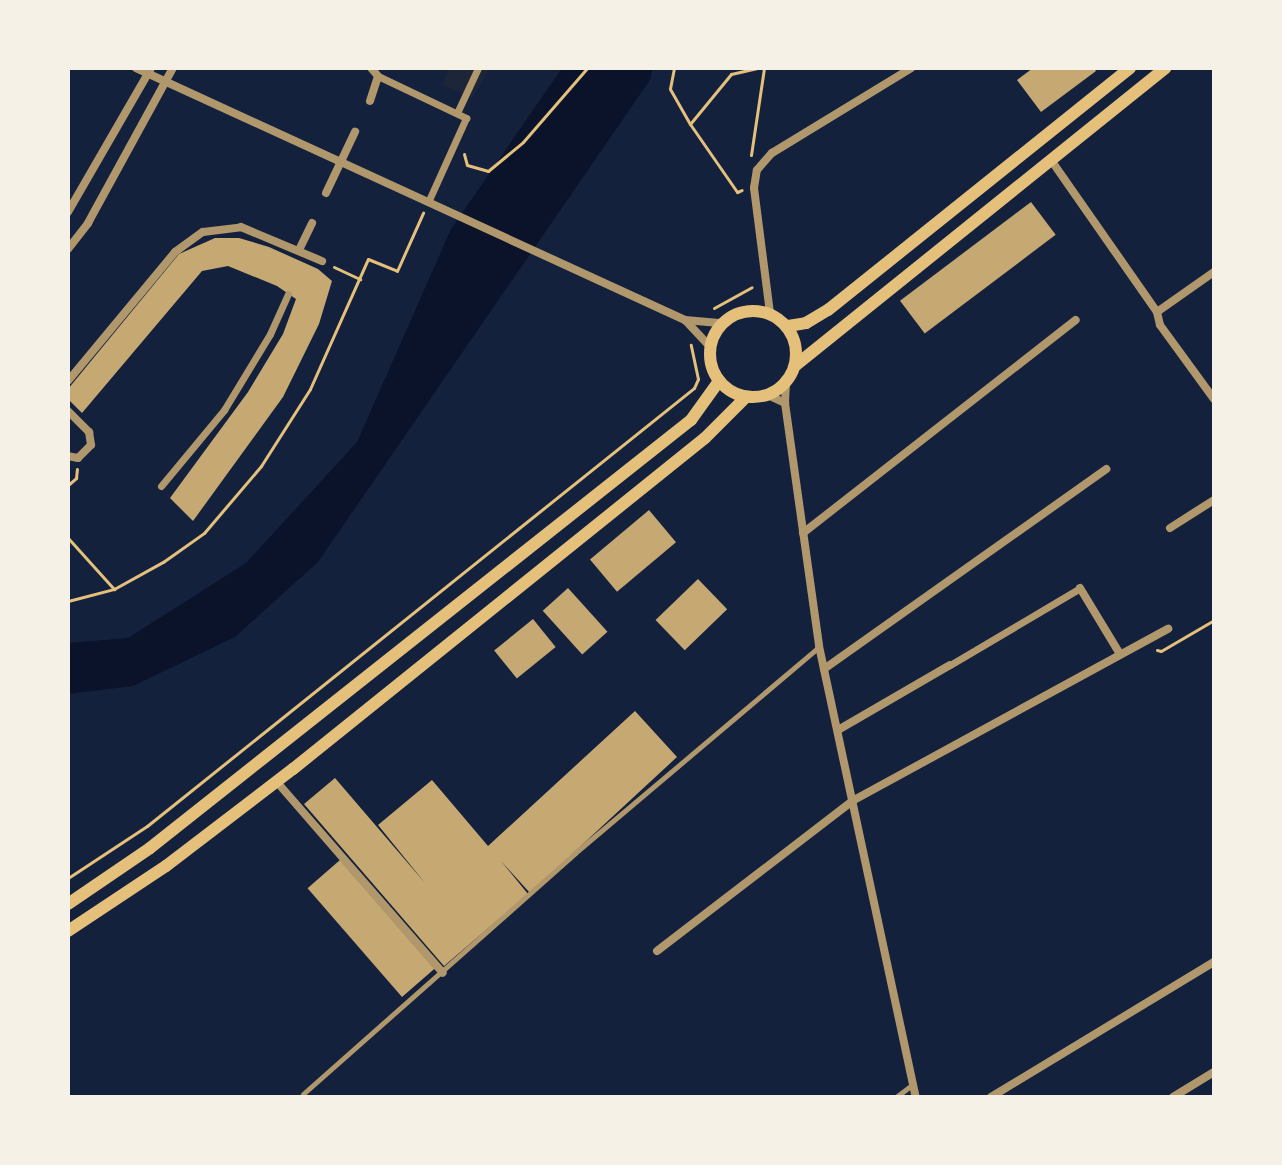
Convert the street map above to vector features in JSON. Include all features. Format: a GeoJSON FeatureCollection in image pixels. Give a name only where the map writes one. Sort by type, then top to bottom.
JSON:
{"type":"FeatureCollection","features":[{"type":"Feature","properties":{"kind":"main road"},"geometry":{"type":"LineString","coordinates":[[788,326],[806,323],[828,310],[1130,68]]}},
{"type":"Feature","properties":{"kind":"main road"},"geometry":{"type":"LineString","coordinates":[[796,365],[796,344],[788,326],[770,313],[744,311],[722,323],[710,347],[711,365],[719,381],[731,392],[746,397],[768,395],[786,383],[796,365],[1166,68]]}},
{"type":"Feature","properties":{"kind":"main road"},"geometry":{"type":"LineString","coordinates":[[68,904],[162,839],[691,420],[707,402],[719,381]]}},
{"type":"Feature","properties":{"kind":"main road"},"geometry":{"type":"LineString","coordinates":[[68,931],[166,866],[276,781],[705,438],[746,397]]}},
{"type":"Feature","properties":{"kind":"street"},"geometry":{"type":"LineString","coordinates":[[136,68],[150,71],[167,82],[685,320],[722,323]]}},
{"type":"Feature","properties":{"kind":"street"},"geometry":{"type":"LineString","coordinates":[[68,249],[88,223],[173,68]]}},
{"type":"Feature","properties":{"kind":"street"},"geometry":{"type":"LineString","coordinates":[[371,68],[378,76],[466,118],[428,202]]}},
{"type":"Feature","properties":{"kind":"street"},"geometry":{"type":"LineString","coordinates":[[457,113],[478,68]]}},
{"type":"Feature","properties":{"kind":"street"},"geometry":{"type":"LineString","coordinates":[[770,313],[754,188],[757,170],[772,153],[911,68]]}},
{"type":"Feature","properties":{"kind":"street"},"geometry":{"type":"LineString","coordinates":[[68,212],[150,71]]}},
{"type":"Feature","properties":{"kind":"street"},"geometry":{"type":"LineString","coordinates":[[370,101],[378,76]]}},
{"type":"Feature","properties":{"kind":"street"},"geometry":{"type":"LineString","coordinates":[[326,193],[355,132]]}},
{"type":"Feature","properties":{"kind":"street"},"geometry":{"type":"LineString","coordinates":[[1051,160],[1157,312],[1160,325],[1214,399]]}},
{"type":"Feature","properties":{"kind":"street"},"geometry":{"type":"LineString","coordinates":[[299,250],[312,223]]}},
{"type":"Feature","properties":{"kind":"street"},"geometry":{"type":"LineString","coordinates":[[68,381],[175,252],[203,232],[241,227],[299,250],[307,259],[322,261]]}},
{"type":"Feature","properties":{"kind":"street"},"geometry":{"type":"LineString","coordinates":[[1157,312],[1214,272]]}},
{"type":"Feature","properties":{"kind":"street"},"geometry":{"type":"LineString","coordinates":[[161,486],[224,410],[270,334],[288,294]]}},
{"type":"Feature","properties":{"kind":"street"},"geometry":{"type":"LineString","coordinates":[[685,320],[710,347]]}},
{"type":"Feature","properties":{"kind":"street"},"geometry":{"type":"LineString","coordinates":[[803,533],[1076,320]]}},
{"type":"Feature","properties":{"kind":"street"},"geometry":{"type":"LineString","coordinates":[[786,383],[785,403],[819,646],[916,1097]]}},
{"type":"Feature","properties":{"kind":"street"},"geometry":{"type":"LineString","coordinates":[[768,395],[785,403]]}},
{"type":"Feature","properties":{"kind":"street"},"geometry":{"type":"LineString","coordinates":[[68,411],[89,432],[91,445],[78,458],[68,456]]}},
{"type":"Feature","properties":{"kind":"street"},"geometry":{"type":"LineString","coordinates":[[824,669],[1106,469]]}},
{"type":"Feature","properties":{"kind":"street"},"geometry":{"type":"LineString","coordinates":[[1170,528],[1214,500]]}},
{"type":"Feature","properties":{"kind":"street"},"geometry":{"type":"LineString","coordinates":[[838,730],[1080,588],[1120,654]]}},
{"type":"Feature","properties":{"kind":"street"},"geometry":{"type":"LineString","coordinates":[[657,951],[854,800],[1168,629]]}},
{"type":"Feature","properties":{"kind":"street"},"geometry":{"type":"LineString","coordinates":[[276,781],[443,973]]}},
{"type":"Feature","properties":{"kind":"street"},"geometry":{"type":"LineString","coordinates":[[991,1097],[1214,962]]}},
{"type":"Feature","properties":{"kind":"street"},"geometry":{"type":"LineString","coordinates":[[1173,1097],[1214,1072]]}},
{"type":"Feature","properties":{"kind":"lane"},"geometry":{"type":"LineString","coordinates":[[303,1094],[587,843],[819,646]]}},
{"type":"Feature","properties":{"kind":"lane"},"geometry":{"type":"LineString","coordinates":[[896,1097],[913,1084]]}},
{"type":"Feature","properties":{"kind":"path"},"geometry":{"type":"LineString","coordinates":[[462,148],[467,165],[488,171],[523,142],[587,68]]}},
{"type":"Feature","properties":{"kind":"path"},"geometry":{"type":"LineString","coordinates":[[674,68],[670,89],[690,124],[737,192],[754,188]]}},
{"type":"Feature","properties":{"kind":"path"},"geometry":{"type":"LineString","coordinates":[[690,124],[731,74],[757,68]]}},
{"type":"Feature","properties":{"kind":"path"},"geometry":{"type":"LineString","coordinates":[[749,166],[764,68]]}},
{"type":"Feature","properties":{"kind":"path"},"geometry":{"type":"LineString","coordinates":[[752,157],[764,150]]}},
{"type":"Feature","properties":{"kind":"path"},"geometry":{"type":"LineString","coordinates":[[68,601],[114,589],[163,562],[204,533],[261,466],[310,389],[368,259],[397,271],[428,202]]}},
{"type":"Feature","properties":{"kind":"path"},"geometry":{"type":"LineString","coordinates":[[322,261],[360,279]]}},
{"type":"Feature","properties":{"kind":"path"},"geometry":{"type":"LineString","coordinates":[[712,311],[730,297],[750,291],[754,284]]}},
{"type":"Feature","properties":{"kind":"path"},"geometry":{"type":"LineString","coordinates":[[68,878],[147,826],[694,388],[698,379],[690,344],[679,333],[685,320]]}},
{"type":"Feature","properties":{"kind":"path"},"geometry":{"type":"LineString","coordinates":[[68,538],[114,589]]}},
{"type":"Feature","properties":{"kind":"shaded area"},"geometry":{"type":"Polygon","coordinates":[[[450,68],[490,68],[472,98],[442,84],[450,68]]]}},
{"type":"Feature","properties":{"kind":"shaded area"},"geometry":{"type":"Polygon","coordinates":[[[562,68],[653,68],[650,80],[318,562],[235,637],[133,686],[68,694],[68,643],[128,638],[246,563],[357,442],[451,229],[562,68]]]}},
{"type":"Feature","properties":{"kind":"building"},"geometry":{"type":"Polygon","coordinates":[[[1033,68],[1094,68],[1096,71],[1041,112],[1017,80],[1033,68]]]}},
{"type":"Feature","properties":{"kind":"building"},"geometry":{"type":"Polygon","coordinates":[[[1031,202],[1056,235],[925,333],[900,301],[1031,202]]]}},
{"type":"Feature","properties":{"kind":"building"},"geometry":{"type":"Polygon","coordinates":[[[215,238],[239,238],[269,247],[318,269],[332,281],[319,324],[283,397],[193,521],[170,498],[248,392],[283,334],[296,299],[277,286],[228,266],[202,271],[82,413],[68,399],[68,389],[179,254],[215,238]]]}},
{"type":"Feature","properties":{"kind":"building"},"geometry":{"type":"Polygon","coordinates":[[[649,510],[676,542],[617,592],[590,559],[649,510]]]}},
{"type":"Feature","properties":{"kind":"building"},"geometry":{"type":"Polygon","coordinates":[[[698,579],[727,609],[685,650],[656,620],[698,579]]]}},
{"type":"Feature","properties":{"kind":"building"},"geometry":{"type":"Polygon","coordinates":[[[568,588],[607,632],[582,655],[543,611],[568,588]]]}},
{"type":"Feature","properties":{"kind":"building"},"geometry":{"type":"Polygon","coordinates":[[[533,619],[556,647],[517,678],[494,650],[533,619]]]}},
{"type":"Feature","properties":{"kind":"building"},"geometry":{"type":"Polygon","coordinates":[[[635,711],[677,757],[530,893],[501,861],[528,894],[444,966],[304,804],[335,778],[425,883],[378,825],[432,780],[488,846],[635,711]]]}},
{"type":"Feature","properties":{"kind":"building"},"geometry":{"type":"Polygon","coordinates":[[[340,860],[434,969],[402,997],[308,888],[340,860]]]}}]}
